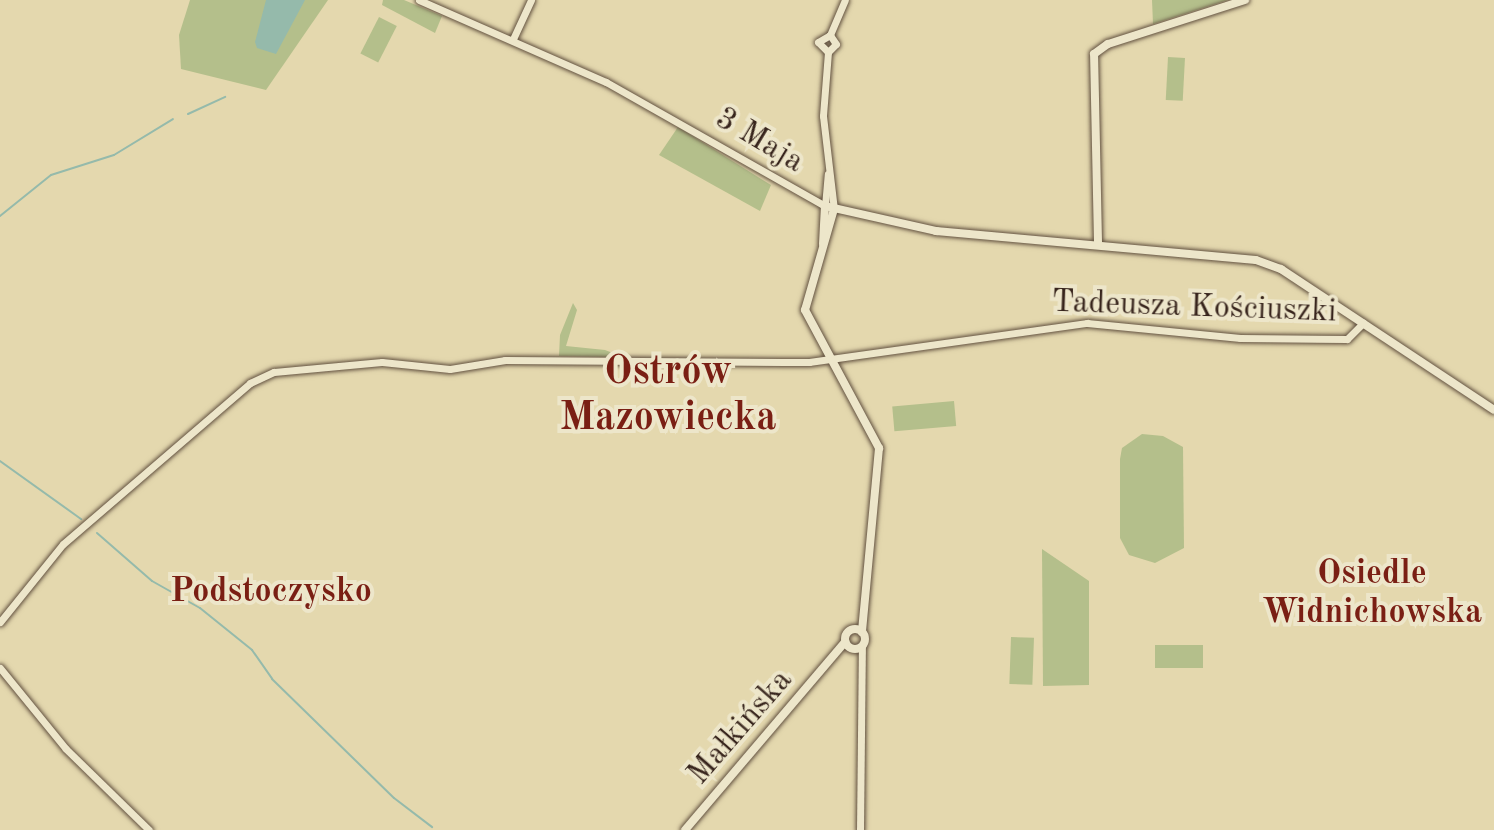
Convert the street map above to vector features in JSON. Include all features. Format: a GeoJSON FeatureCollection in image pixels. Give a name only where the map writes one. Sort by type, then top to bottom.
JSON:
{"type":"FeatureCollection","features":[{"type":"Feature","properties":{"kind":"main road"},"geometry":{"type":"LineString","coordinates":[[1098,242],[1094,54],[1108,44],[1245,0]]}},
{"type":"Feature","properties":{"kind":"main road"},"geometry":{"type":"LineString","coordinates":[[826,358],[805,304],[823,244],[830,207]]}},
{"type":"Feature","properties":{"kind":"main road","name":"3 Maja"},"geometry":{"type":"LineString","coordinates":[[830,207],[936,231],[1098,242],[1264,262],[1494,410]]}},
{"type":"Feature","properties":{"kind":"main road","name":"Małkińska"},"geometry":{"type":"LineString","coordinates":[[685,830],[834,657],[853,646],[846,634],[859,630],[865,612],[879,448],[826,358]]}},
{"type":"Feature","properties":{"kind":"main road"},"geometry":{"type":"LineString","coordinates":[[853,646],[859,630]]}},
{"type":"Feature","properties":{"kind":"street","name":"3 Maja"},"geometry":{"type":"LineString","coordinates":[[419,0],[513,39],[662,111],[808,198],[830,207]]}},
{"type":"Feature","properties":{"kind":"street"},"geometry":{"type":"LineString","coordinates":[[513,39],[531,0]]}},
{"type":"Feature","properties":{"kind":"street"},"geometry":{"type":"LineString","coordinates":[[828,52],[818,42],[830,35],[845,0]]}},
{"type":"Feature","properties":{"kind":"street"},"geometry":{"type":"LineString","coordinates":[[830,35],[836,44],[828,52],[823,116],[830,207]]}},
{"type":"Feature","properties":{"kind":"street"},"geometry":{"type":"LineString","coordinates":[[828,174],[830,207]]}},
{"type":"Feature","properties":{"kind":"street"},"geometry":{"type":"LineString","coordinates":[[808,198],[827,187]]}},
{"type":"Feature","properties":{"kind":"street","name":"Tadeusza Kościuszki"},"geometry":{"type":"LineString","coordinates":[[0,622],[63,544],[250,383],[274,372],[382,362],[467,367],[505,360],[630,363],[826,358],[1051,325],[1117,324],[1240,338],[1347,339],[1363,323]]}},
{"type":"Feature","properties":{"kind":"street"},"geometry":{"type":"LineString","coordinates":[[853,646],[862,664],[860,830]]}},
{"type":"Feature","properties":{"kind":"street"},"geometry":{"type":"LineString","coordinates":[[0,668],[66,749],[149,830]]}},
{"type":"Feature","properties":{"kind":"green space"},"geometry":{"type":"Polygon","coordinates":[[[190,0],[328,0],[266,90],[181,69],[179,35],[190,0]]]}},
{"type":"Feature","properties":{"kind":"green space"},"geometry":{"type":"Polygon","coordinates":[[[383,0],[404,0],[442,16],[435,33],[382,5],[383,0]]]}},
{"type":"Feature","properties":{"kind":"green space"},"geometry":{"type":"Polygon","coordinates":[[[1152,0],[1228,0],[1153,24],[1152,0]]]}},
{"type":"Feature","properties":{"kind":"green space"},"geometry":{"type":"Polygon","coordinates":[[[379,17],[397,26],[378,63],[360,54],[379,17]]]}},
{"type":"Feature","properties":{"kind":"green space"},"geometry":{"type":"Polygon","coordinates":[[[1168,57],[1185,58],[1183,101],[1166,100],[1168,57]]]}},
{"type":"Feature","properties":{"kind":"green space"},"geometry":{"type":"Polygon","coordinates":[[[678,127],[771,185],[760,211],[659,155],[678,127]]]}},
{"type":"Feature","properties":{"kind":"green space"},"geometry":{"type":"Polygon","coordinates":[[[573,303],[577,310],[566,346],[605,350],[613,353],[609,357],[559,356],[560,335],[573,303]]]}},
{"type":"Feature","properties":{"kind":"green space"},"geometry":{"type":"Polygon","coordinates":[[[954,401],[956,426],[894,431],[892,406],[954,401]]]}},
{"type":"Feature","properties":{"kind":"green space"},"geometry":{"type":"Polygon","coordinates":[[[1142,434],[1163,436],[1183,447],[1184,548],[1155,563],[1129,555],[1120,538],[1122,448],[1142,434]]]}},
{"type":"Feature","properties":{"kind":"green space"},"geometry":{"type":"Polygon","coordinates":[[[1042,549],[1089,581],[1089,685],[1043,686],[1042,549]]]}},
{"type":"Feature","properties":{"kind":"green space"},"geometry":{"type":"Polygon","coordinates":[[[1011,637],[1034,638],[1032,685],[1009,684],[1011,637]]]}},
{"type":"Feature","properties":{"kind":"green space"},"geometry":{"type":"Polygon","coordinates":[[[1155,645],[1203,645],[1203,668],[1155,668],[1155,645]]]}},
{"type":"Feature","properties":{"kind":"shaded area"},"geometry":{"type":"Polygon","coordinates":[[[266,0],[305,0],[276,54],[257,48],[255,42],[266,0]]]}},
{"type":"Feature","properties":{"kind":"waterway"},"geometry":{"type":"LineString","coordinates":[[188,114],[225,97]]}},
{"type":"Feature","properties":{"kind":"waterway"},"geometry":{"type":"LineString","coordinates":[[0,216],[51,175],[114,155],[173,119]]}},
{"type":"Feature","properties":{"kind":"waterway"},"geometry":{"type":"LineString","coordinates":[[0,461],[81,519]]}},
{"type":"Feature","properties":{"kind":"waterway"},"geometry":{"type":"LineString","coordinates":[[97,533],[152,581],[200,608],[252,650],[272,679],[394,798],[432,827]]}},
{"type":"Feature","properties":{"kind":"district","name":"Ostrów Mazowiecka"},"geometry":{"type":"Point","coordinates":[668,396]}},
{"type":"Feature","properties":{"kind":"district","name":"Podstoczysko"},"geometry":{"type":"Point","coordinates":[271,593]}},
{"type":"Feature","properties":{"kind":"district","name":"Osiedle Widnichowska"},"geometry":{"type":"Point","coordinates":[1372,594]}}]}
